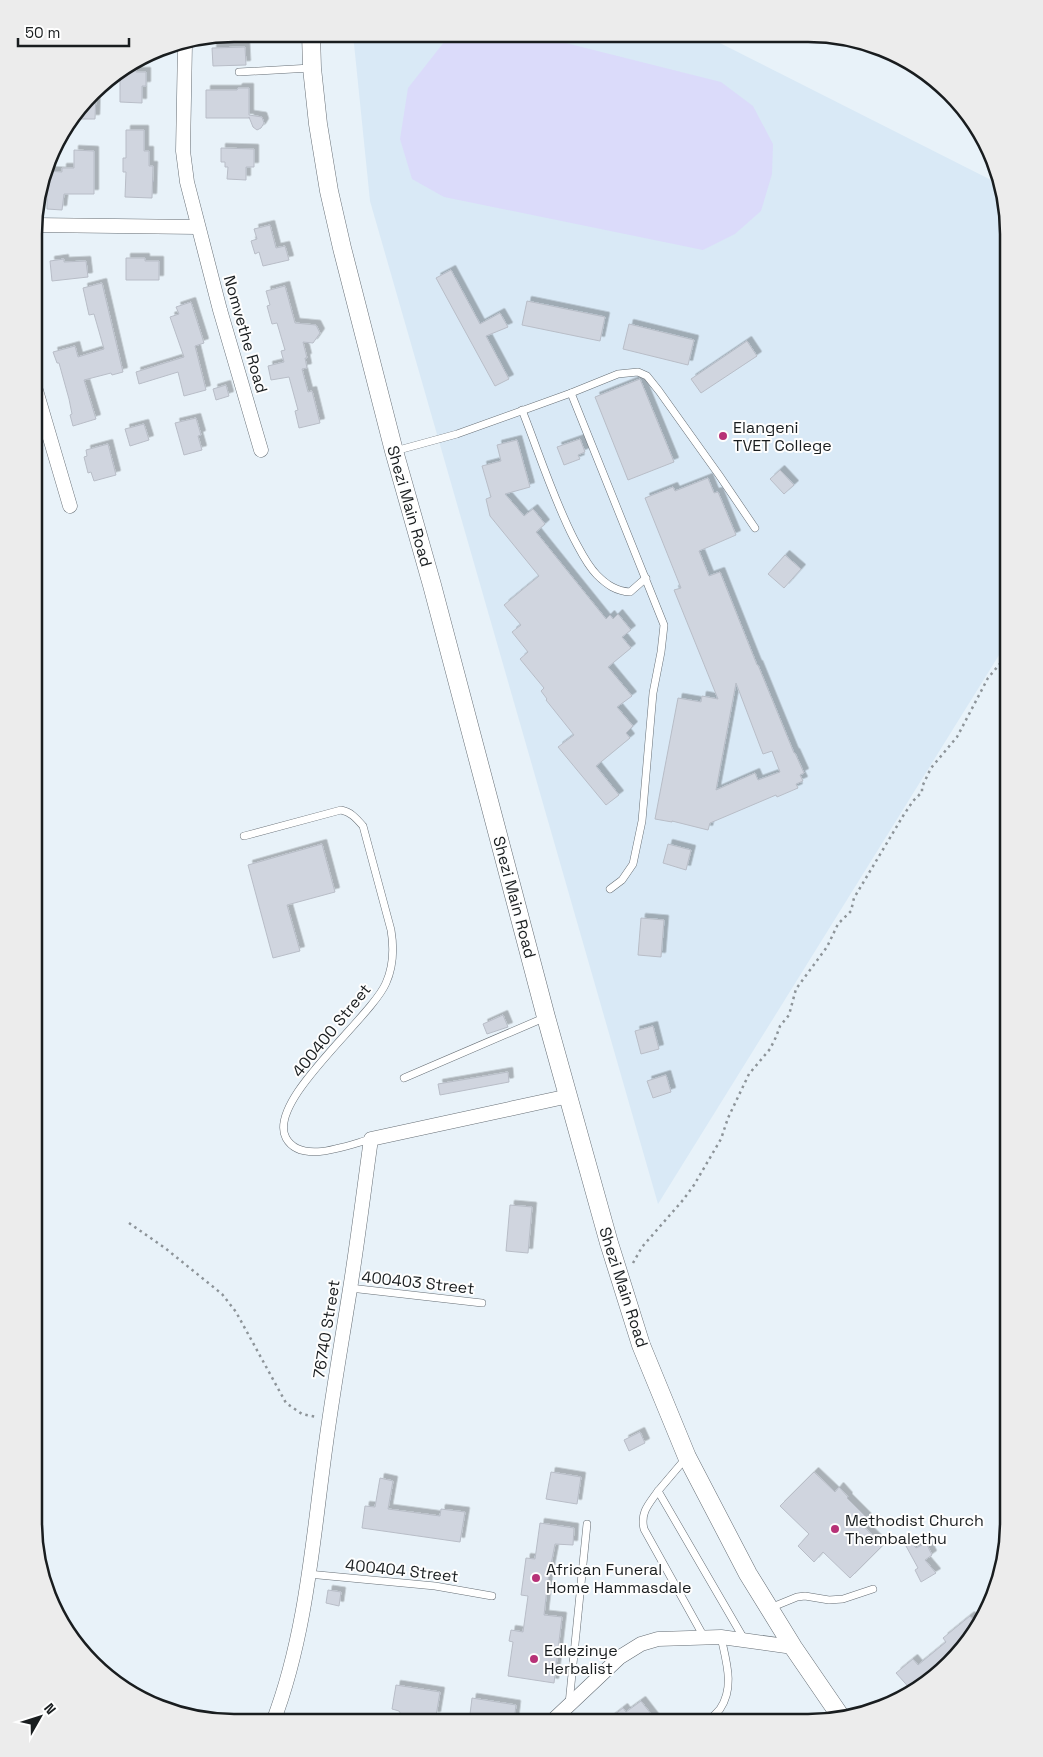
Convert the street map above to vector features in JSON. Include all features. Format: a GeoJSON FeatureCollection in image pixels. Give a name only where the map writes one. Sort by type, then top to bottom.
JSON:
{"type":"FeatureCollection","features":[{"type":"Feature","properties":{"kind":"street","name":"Shezi Main Road"},"geometry":{"type":"LineString","coordinates":[[311,42],[318,124],[329,191],[394,451],[432,585],[546,1017],[641,1345],[686,1457],[748,1574],[793,1647],[838,1712]]}},
{"type":"Feature","properties":{"kind":"street","name":"Nomvethe Road"},"geometry":{"type":"LineString","coordinates":[[185,49],[183,151],[187,182],[220,310],[262,450]]}},
{"type":"Feature","properties":{"kind":"street"},"geometry":{"type":"LineString","coordinates":[[43,225],[198,227]]}},
{"type":"Feature","properties":{"kind":"street"},"geometry":{"type":"LineString","coordinates":[[42,411],[70,506]]}},
{"type":"Feature","properties":{"kind":"street"},"geometry":{"type":"LineString","coordinates":[[372,1139],[568,1096]]}},
{"type":"Feature","properties":{"kind":"street","name":"76740 Street"},"geometry":{"type":"LineString","coordinates":[[276,1714],[283,1696],[295,1650],[308,1574],[329,1420],[372,1139]]}},
{"type":"Feature","properties":{"kind":"street"},"geometry":{"type":"LineString","coordinates":[[558,1714],[620,1656],[641,1644],[658,1638],[721,1637],[793,1647]]}},
{"type":"Feature","properties":{"kind":"lane"},"geometry":{"type":"LineString","coordinates":[[239,72],[312,68]]}},
{"type":"Feature","properties":{"kind":"lane"},"geometry":{"type":"LineString","coordinates":[[394,451],[457,434],[618,374],[638,372],[647,376],[660,391],[755,528]]}},
{"type":"Feature","properties":{"kind":"lane"},"geometry":{"type":"LineString","coordinates":[[571,393],[664,625],[653,693],[642,821],[634,864],[622,880],[610,889]]}},
{"type":"Feature","properties":{"kind":"lane"},"geometry":{"type":"LineString","coordinates":[[522,410],[564,520],[592,569],[611,588],[619,592],[630,592],[646,578]]}},
{"type":"Feature","properties":{"kind":"lane","name":"400400 Street"},"geometry":{"type":"LineString","coordinates":[[244,836],[341,810],[355,816],[363,826],[391,930],[394,947],[392,964],[379,995],[364,1016],[322,1061],[297,1093],[286,1113],[283,1125],[284,1134],[289,1142],[297,1149],[308,1152],[320,1152],[372,1139]]}},
{"type":"Feature","properties":{"kind":"lane"},"geometry":{"type":"LineString","coordinates":[[404,1078],[546,1017]]}},
{"type":"Feature","properties":{"kind":"lane","name":"400403 Street"},"geometry":{"type":"LineString","coordinates":[[350,1288],[482,1303]]}},
{"type":"Feature","properties":{"kind":"lane"},"geometry":{"type":"LineString","coordinates":[[686,1457],[644,1510],[642,1520],[644,1529],[704,1637]]}},
{"type":"Feature","properties":{"kind":"lane"},"geometry":{"type":"LineString","coordinates":[[658,1491],[744,1639]]}},
{"type":"Feature","properties":{"kind":"lane"},"geometry":{"type":"LineString","coordinates":[[569,1704],[587,1524]]}},
{"type":"Feature","properties":{"kind":"lane","name":"400404 Street"},"geometry":{"type":"LineString","coordinates":[[308,1574],[435,1586],[492,1596]]}},
{"type":"Feature","properties":{"kind":"lane"},"geometry":{"type":"LineString","coordinates":[[769,1608],[805,1596],[829,1600],[843,1599],[873,1589]]}},
{"type":"Feature","properties":{"kind":"lane"},"geometry":{"type":"LineString","coordinates":[[715,1714],[728,1694],[729,1684],[721,1637]]}},
{"type":"Feature","properties":{"kind":"path"},"geometry":{"type":"LineString","coordinates":[[621,1280],[642,1247],[684,1200],[694,1185],[721,1139],[728,1118],[749,1074],[770,1049],[780,1026],[789,1015],[796,989],[827,947],[838,924],[852,911],[854,898],[903,816],[922,792],[931,768],[956,737],[988,678],[1000,664]]}},
{"type":"Feature","properties":{"kind":"path"},"geometry":{"type":"LineString","coordinates":[[129,1223],[165,1248],[222,1294],[236,1312],[286,1403],[302,1414],[329,1420]]}},
{"type":"Feature","properties":{"kind":"shaded area","name":"Elangeni TVET College"},"geometry":{"type":"Polygon","coordinates":[[[354,42],[718,42],[993,181],[994,185],[1000,222],[1000,653],[658,1204],[370,201],[354,42]]]}},
{"type":"Feature","properties":{"kind":"shaded area"},"geometry":{"type":"Polygon","coordinates":[[[444,42],[562,42],[721,82],[753,106],[773,144],[772,174],[761,211],[735,234],[703,250],[444,197],[412,179],[400,139],[408,88],[444,42]]]}},
{"type":"Feature","properties":{"kind":"building"},"geometry":{"type":"Polygon","coordinates":[[[245,47],[246,65],[213,66],[212,48],[245,47]]]}},
{"type":"Feature","properties":{"kind":"building"},"geometry":{"type":"Polygon","coordinates":[[[136,69],[136,72],[146,72],[146,86],[142,86],[142,103],[120,102],[120,80],[136,69]]]}},
{"type":"Feature","properties":{"kind":"building"},"geometry":{"type":"Polygon","coordinates":[[[238,88],[249,88],[249,115],[262,117],[264,123],[261,128],[257,130],[253,127],[249,117],[206,118],[206,90],[237,90],[238,88]]]}},
{"type":"Feature","properties":{"kind":"building"},"geometry":{"type":"Polygon","coordinates":[[[96,102],[95,119],[81,119],[96,102]]]}},
{"type":"Feature","properties":{"kind":"building"},"geometry":{"type":"Polygon","coordinates":[[[126,130],[144,130],[144,151],[149,151],[149,166],[153,166],[152,198],[125,197],[126,172],[123,172],[123,158],[126,158],[126,130]]]}},
{"type":"Feature","properties":{"kind":"building"},"geometry":{"type":"Polygon","coordinates":[[[221,148],[254,149],[254,167],[246,167],[246,180],[227,179],[228,167],[225,167],[225,162],[221,162],[221,148]]]}},
{"type":"Feature","properties":{"kind":"building"},"geometry":{"type":"Polygon","coordinates":[[[74,150],[94,151],[94,194],[64,194],[62,210],[47,209],[47,193],[54,171],[62,172],[62,168],[74,168],[74,150]]]}},
{"type":"Feature","properties":{"kind":"building"},"geometry":{"type":"Polygon","coordinates":[[[270,225],[276,248],[285,246],[289,260],[263,266],[259,252],[255,254],[251,241],[257,239],[254,229],[270,225]]]}},
{"type":"Feature","properties":{"kind":"building"},"geometry":{"type":"Polygon","coordinates":[[[126,258],[145,258],[145,261],[159,261],[159,280],[126,280],[126,258]]]}},
{"type":"Feature","properties":{"kind":"building"},"geometry":{"type":"Polygon","coordinates":[[[64,259],[64,262],[86,261],[88,277],[52,281],[50,261],[64,259]]]}},
{"type":"Feature","properties":{"kind":"building"},"geometry":{"type":"Polygon","coordinates":[[[451,270],[480,324],[500,313],[508,327],[486,336],[509,379],[495,386],[436,278],[451,270]]]}},
{"type":"Feature","properties":{"kind":"building"},"geometry":{"type":"Polygon","coordinates":[[[102,283],[123,372],[84,380],[96,419],[73,426],[69,399],[59,363],[57,363],[53,352],[75,346],[78,357],[104,349],[94,314],[89,315],[83,288],[102,283]]]}},
{"type":"Feature","properties":{"kind":"building"},"geometry":{"type":"Polygon","coordinates":[[[285,286],[295,323],[316,325],[320,333],[313,343],[303,342],[307,358],[305,358],[307,368],[302,369],[308,392],[312,391],[320,423],[299,428],[295,411],[298,410],[289,377],[271,380],[268,366],[284,362],[281,351],[285,350],[277,323],[272,324],[267,306],[270,305],[266,291],[285,286]]]}},
{"type":"Feature","properties":{"kind":"building"},"geometry":{"type":"Polygon","coordinates":[[[527,301],[605,317],[600,341],[522,325],[527,301]]]}},
{"type":"Feature","properties":{"kind":"building"},"geometry":{"type":"Polygon","coordinates":[[[191,302],[204,343],[195,346],[206,390],[184,396],[178,372],[139,384],[136,372],[184,357],[170,317],[179,314],[176,307],[191,302]]]}},
{"type":"Feature","properties":{"kind":"building"},"geometry":{"type":"Polygon","coordinates":[[[629,324],[694,340],[688,365],[623,349],[629,324]]]}},
{"type":"Feature","properties":{"kind":"building"},"geometry":{"type":"Polygon","coordinates":[[[747,341],[757,356],[701,393],[691,379],[747,341]]]}},
{"type":"Feature","properties":{"kind":"building"},"geometry":{"type":"Polygon","coordinates":[[[640,379],[674,462],[628,480],[595,397],[640,379]]]}},
{"type":"Feature","properties":{"kind":"building"},"geometry":{"type":"Polygon","coordinates":[[[226,385],[229,396],[216,400],[213,389],[226,385]]]}},
{"type":"Feature","properties":{"kind":"building"},"geometry":{"type":"Polygon","coordinates":[[[196,418],[201,435],[198,436],[202,450],[184,455],[175,423],[196,418]]]}},
{"type":"Feature","properties":{"kind":"building"},"geometry":{"type":"Polygon","coordinates":[[[144,424],[149,440],[130,446],[125,429],[144,424]]]}},
{"type":"Feature","properties":{"kind":"building"},"geometry":{"type":"Polygon","coordinates":[[[580,439],[585,452],[578,455],[580,459],[564,465],[557,447],[580,439]]]}},
{"type":"Feature","properties":{"kind":"building"},"geometry":{"type":"Polygon","coordinates":[[[517,440],[530,487],[505,494],[524,516],[533,509],[545,524],[536,532],[606,619],[610,615],[613,619],[618,614],[631,630],[622,637],[631,648],[608,667],[632,696],[617,707],[633,726],[626,733],[630,738],[596,766],[619,795],[606,805],[558,747],[574,735],[546,700],[541,691],[544,688],[520,659],[528,652],[512,632],[521,625],[504,605],[539,576],[490,516],[486,499],[491,497],[482,466],[501,461],[497,445],[517,440]]]}},
{"type":"Feature","properties":{"kind":"building"},"geometry":{"type":"Polygon","coordinates":[[[108,444],[116,475],[94,481],[91,472],[88,473],[84,457],[87,456],[86,450],[108,444]]]}},
{"type":"Feature","properties":{"kind":"building"},"geometry":{"type":"Polygon","coordinates":[[[780,470],[794,485],[784,494],[770,479],[780,470]]]}},
{"type":"Feature","properties":{"kind":"building"},"geometry":{"type":"Polygon","coordinates":[[[708,478],[714,493],[718,492],[736,535],[699,551],[709,576],[720,572],[757,665],[804,773],[800,775],[803,781],[796,784],[798,788],[777,797],[776,795],[710,823],[708,830],[655,819],[678,698],[701,702],[702,696],[718,699],[674,590],[681,588],[645,498],[673,487],[675,491],[708,478]],[[736,683],[716,790],[755,773],[758,780],[780,772],[772,751],[763,754],[736,683]]]}},
{"type":"Feature","properties":{"kind":"building"},"geometry":{"type":"Polygon","coordinates":[[[785,555],[801,569],[784,588],[768,574],[785,555]]]}},
{"type":"Feature","properties":{"kind":"building"},"geometry":{"type":"Polygon","coordinates":[[[322,844],[335,892],[287,905],[300,951],[273,958],[248,865],[322,844]]]}},
{"type":"Feature","properties":{"kind":"building"},"geometry":{"type":"Polygon","coordinates":[[[668,844],[691,850],[686,870],[663,863],[668,844]]]}},
{"type":"Feature","properties":{"kind":"building"},"geometry":{"type":"Polygon","coordinates":[[[641,918],[664,920],[661,957],[638,955],[641,918]]]}},
{"type":"Feature","properties":{"kind":"building"},"geometry":{"type":"Polygon","coordinates":[[[503,1015],[508,1027],[487,1034],[483,1024],[503,1015]]]}},
{"type":"Feature","properties":{"kind":"building"},"geometry":{"type":"Polygon","coordinates":[[[653,1026],[659,1049],[641,1054],[635,1031],[653,1026]]]}},
{"type":"Feature","properties":{"kind":"building"},"geometry":{"type":"Polygon","coordinates":[[[508,1072],[509,1082],[440,1095],[438,1084],[508,1072]]]}},
{"type":"Feature","properties":{"kind":"building"},"geometry":{"type":"Polygon","coordinates":[[[666,1075],[671,1092],[653,1098],[647,1081],[666,1075]]]}},
{"type":"Feature","properties":{"kind":"building"},"geometry":{"type":"Polygon","coordinates":[[[510,1205],[532,1207],[528,1253],[506,1251],[510,1205]]]}},
{"type":"Feature","properties":{"kind":"building"},"geometry":{"type":"Polygon","coordinates":[[[640,1432],[645,1443],[629,1451],[624,1440],[640,1432]]]}},
{"type":"Feature","properties":{"kind":"building"},"geometry":{"type":"Polygon","coordinates":[[[551,1472],[581,1477],[577,1504],[546,1499],[551,1472]]]}},
{"type":"Feature","properties":{"kind":"building","name":"Methodist Church Thembalethu"},"geometry":{"type":"Polygon","coordinates":[[[814,1472],[835,1492],[839,1487],[867,1518],[861,1524],[883,1545],[850,1578],[823,1552],[814,1562],[798,1546],[809,1534],[780,1506],[814,1472]]]}},
{"type":"Feature","properties":{"kind":"building"},"geometry":{"type":"Polygon","coordinates":[[[380,1478],[393,1481],[388,1509],[440,1516],[441,1509],[465,1512],[460,1542],[362,1528],[365,1506],[375,1507],[380,1478]]]}},
{"type":"Feature","properties":{"kind":"building"},"geometry":{"type":"Polygon","coordinates":[[[540,1523],[574,1528],[573,1545],[555,1544],[548,1580],[544,1615],[562,1617],[554,1683],[508,1676],[513,1642],[509,1641],[511,1630],[523,1632],[528,1596],[521,1595],[526,1558],[535,1559],[540,1523]]]}},
{"type":"Feature","properties":{"kind":"building"},"geometry":{"type":"Polygon","coordinates":[[[912,1543],[916,1548],[926,1543],[932,1555],[925,1560],[936,1573],[921,1582],[915,1570],[918,1568],[906,1546],[912,1543]]]}},
{"type":"Feature","properties":{"kind":"building"},"geometry":{"type":"Polygon","coordinates":[[[328,1590],[341,1592],[339,1606],[326,1603],[328,1590]]]}},
{"type":"Feature","properties":{"kind":"building"},"geometry":{"type":"Polygon","coordinates":[[[970,1616],[974,1621],[953,1649],[926,1675],[908,1687],[896,1673],[913,1659],[918,1665],[946,1642],[943,1638],[970,1616]]]}},
{"type":"Feature","properties":{"kind":"building"},"geometry":{"type":"Polygon","coordinates":[[[396,1685],[440,1692],[436,1714],[401,1714],[399,1711],[392,1709],[396,1685]]]}},
{"type":"Feature","properties":{"kind":"building"},"geometry":{"type":"Polygon","coordinates":[[[472,1698],[516,1705],[515,1714],[470,1714],[472,1698]]]}},
{"type":"Feature","properties":{"kind":"building"},"geometry":{"type":"Polygon","coordinates":[[[641,1701],[651,1714],[615,1714],[623,1708],[626,1712],[641,1701]]]}},
{"type":"Feature","properties":{"kind":"place","name":"Elangeni TVET College"},"geometry":{"type":"Point","coordinates":[723,436]}},
{"type":"Feature","properties":{"kind":"place","name":"Methodist Church Thembalethu"},"geometry":{"type":"Point","coordinates":[835,1529]}},
{"type":"Feature","properties":{"kind":"place","name":"African Funeral Home Hammasdale"},"geometry":{"type":"Point","coordinates":[536,1578]}},
{"type":"Feature","properties":{"kind":"place","name":"Edlezinye Herbalist"},"geometry":{"type":"Point","coordinates":[534,1659]}}]}
